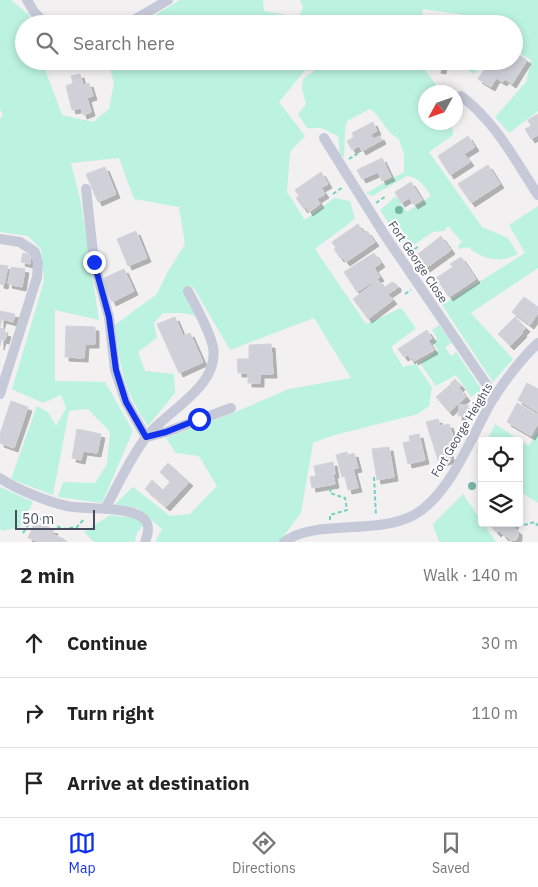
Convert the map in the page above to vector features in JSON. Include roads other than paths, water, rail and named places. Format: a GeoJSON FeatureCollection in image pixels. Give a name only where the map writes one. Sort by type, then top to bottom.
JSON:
{"type":"FeatureCollection","features":[{"type":"Feature","properties":{"kind":"street"},"geometry":{"type":"LineString","coordinates":[[28,0],[37,15]]}},
{"type":"Feature","properties":{"kind":"street"},"geometry":{"type":"LineString","coordinates":[[142,15],[168,0]]}},
{"type":"Feature","properties":{"kind":"street"},"geometry":{"type":"LineString","coordinates":[[463,97],[476,107],[494,128],[538,195]]}},
{"type":"Feature","properties":{"kind":"street","name":"Fort George Close"},"geometry":{"type":"LineString","coordinates":[[324,138],[386,237],[494,397]]}},
{"type":"Feature","properties":{"kind":"street"},"geometry":{"type":"LineString","coordinates":[[86,189],[94,262],[109,317],[116,370],[126,402],[146,437]]}},
{"type":"Feature","properties":{"kind":"street"},"geometry":{"type":"LineString","coordinates":[[0,239],[20,242],[35,252],[38,263],[37,277],[0,394]]}},
{"type":"Feature","properties":{"kind":"street"},"geometry":{"type":"LineString","coordinates":[[105,509],[146,437],[161,421],[199,389],[212,369],[213,348],[203,320],[188,291]]}},
{"type":"Feature","properties":{"kind":"street","name":"Fort George Heights"},"geometry":{"type":"LineString","coordinates":[[284,542],[292,536],[305,531],[384,525],[413,516],[436,498],[453,472],[494,397],[523,357],[538,343]]}},
{"type":"Feature","properties":{"kind":"street"},"geometry":{"type":"LineString","coordinates":[[146,437],[166,432],[231,408]]}},
{"type":"Feature","properties":{"kind":"street"},"geometry":{"type":"LineString","coordinates":[[0,478],[12,487],[67,506],[127,512],[140,516],[147,523],[149,531],[145,542]]}}]}
